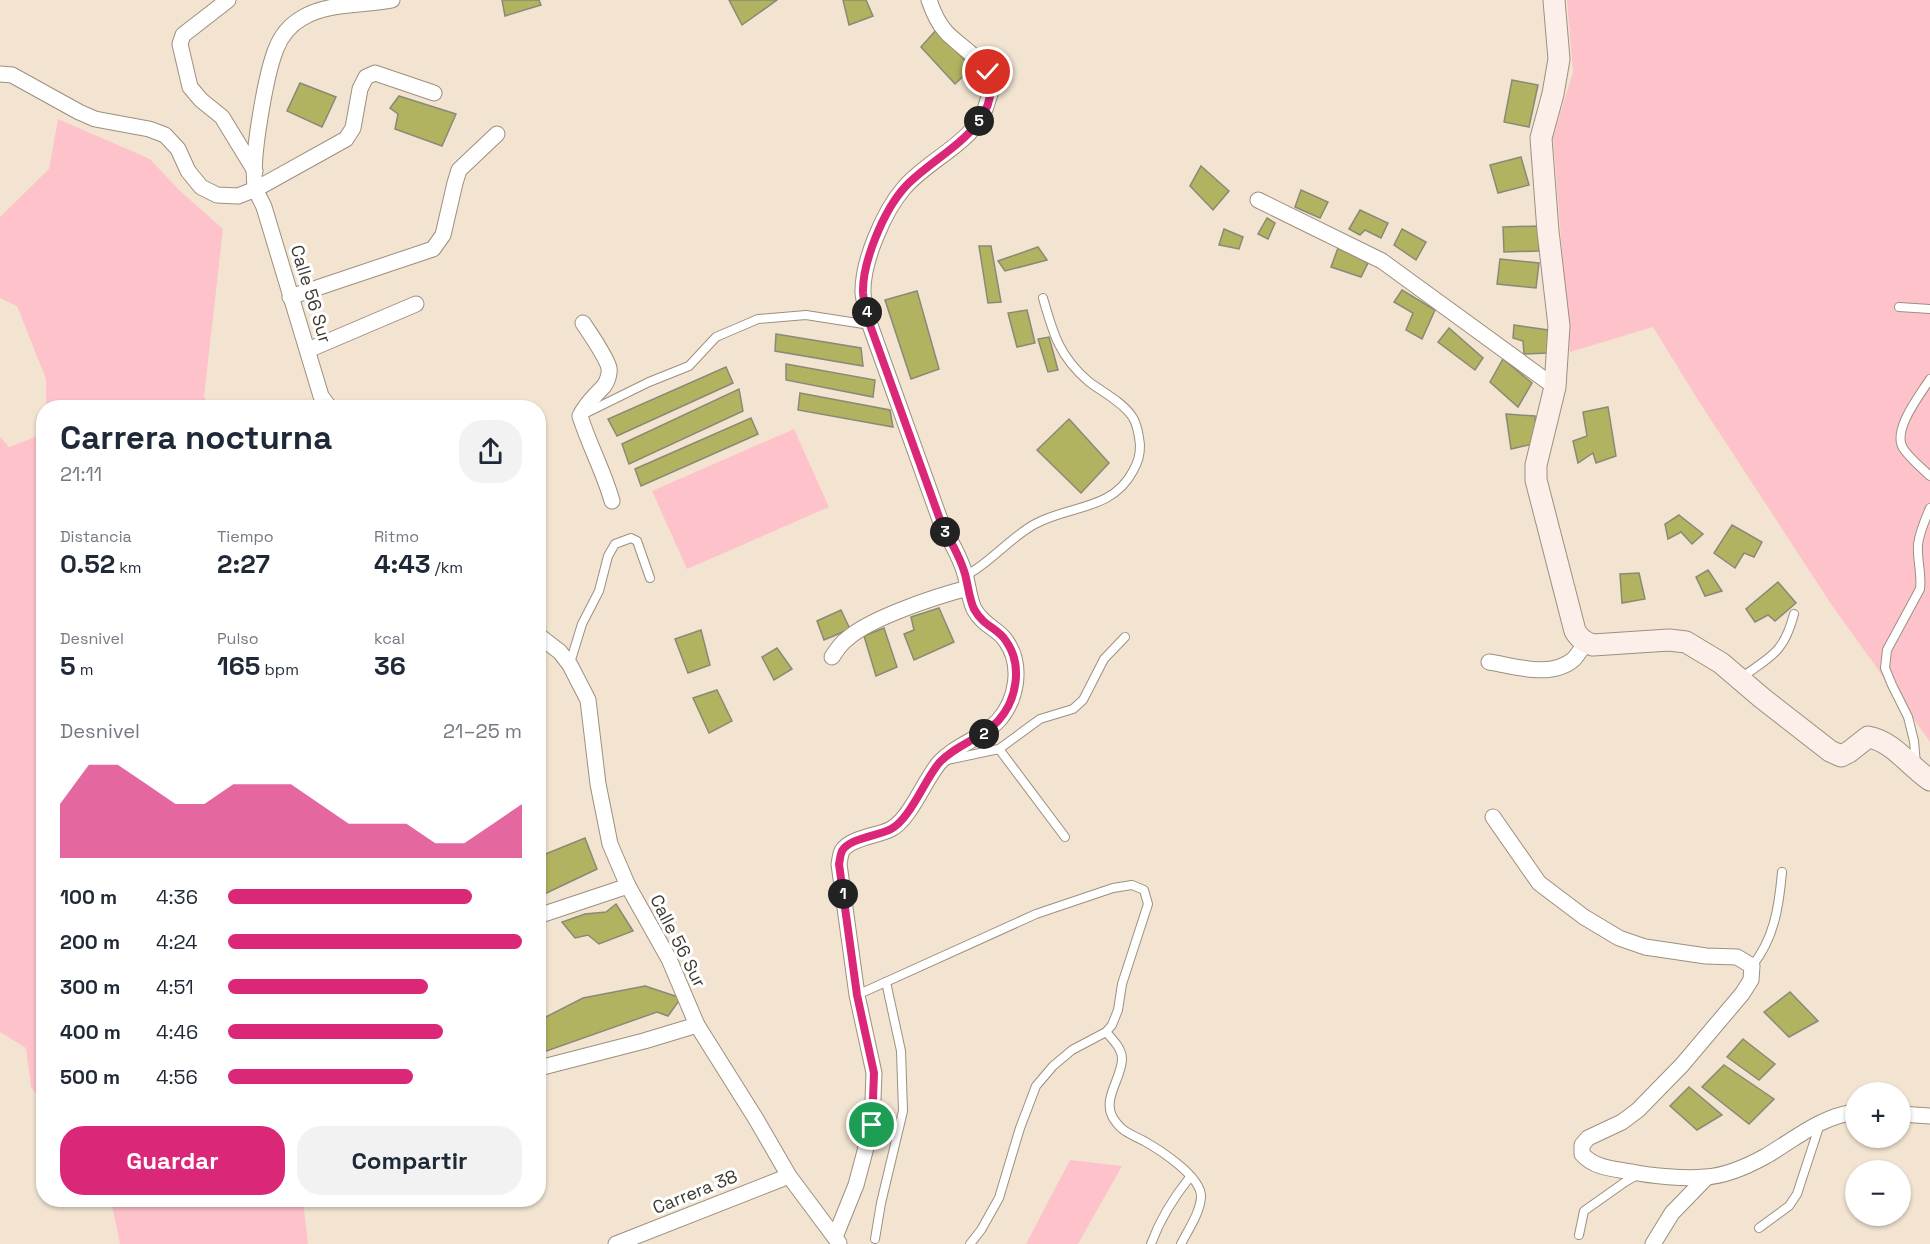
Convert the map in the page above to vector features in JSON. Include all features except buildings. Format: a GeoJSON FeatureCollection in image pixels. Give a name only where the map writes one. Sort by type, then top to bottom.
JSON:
{"type":"FeatureCollection","features":[{"type":"Feature","properties":{"kind":"street"},"geometry":{"type":"LineString","coordinates":[[228,0],[183,35],[180,44],[190,87],[201,100],[222,117],[255,171]]}},
{"type":"Feature","properties":{"kind":"street","name":"Calle 56 Sur"},"geometry":{"type":"LineString","coordinates":[[324,400],[290,297],[264,207],[256,189],[255,171],[261,110],[276,49],[288,28],[316,11],[372,1],[392,0]]}},
{"type":"Feature","properties":{"kind":"street"},"geometry":{"type":"LineString","coordinates":[[837,1241],[856,1185],[872,1125],[874,1073],[857,995],[839,864],[841,852],[849,844],[892,828],[904,818],[940,762],[982,735],[998,720],[1012,700],[1014,692],[1015,661],[1006,640],[983,622],[973,607],[958,555],[943,528],[870,325],[863,293],[867,264],[876,235],[904,188],[963,139],[975,126],[985,113],[992,84],[988,72],[945,32],[934,16],[929,0]]}},
{"type":"Feature","properties":{"kind":"street"},"geometry":{"type":"LineString","coordinates":[[1554,0],[1559,59],[1553,94],[1541,138],[1548,231],[1559,326],[1556,387],[1536,465],[1536,480],[1575,631],[1586,643],[1593,645],[1669,640],[1686,642],[1721,663],[1830,751],[1841,756],[1868,737],[1881,739],[1924,776]]}},
{"type":"Feature","properties":{"kind":"street"},"geometry":{"type":"LineString","coordinates":[[0,74],[12,75],[95,119],[149,129],[165,135],[178,148],[188,171],[201,188],[217,195],[238,196],[256,189],[346,139],[353,128],[360,89],[366,77],[375,73],[434,93]]}},
{"type":"Feature","properties":{"kind":"street"},"geometry":{"type":"LineString","coordinates":[[290,297],[433,249],[443,235],[459,170],[497,134]]}},
{"type":"Feature","properties":{"kind":"street"},"geometry":{"type":"LineString","coordinates":[[1258,200],[1382,261],[1556,387]]}},
{"type":"Feature","properties":{"kind":"street"},"geometry":{"type":"LineString","coordinates":[[308,350],[416,304]]}},
{"type":"Feature","properties":{"kind":"street"},"geometry":{"type":"LineString","coordinates":[[583,323],[609,367],[609,376],[605,384],[585,406],[580,416],[612,501]]}},
{"type":"Feature","properties":{"kind":"street"},"geometry":{"type":"LineString","coordinates":[[832,657],[847,638],[876,621],[949,593],[967,582]]}},
{"type":"Feature","properties":{"kind":"street","name":"Calle 56 Sur"},"geometry":{"type":"LineString","coordinates":[[546,641],[560,652],[570,664],[588,700],[598,784],[610,844],[628,886],[669,959],[697,1025],[789,1176],[837,1241]]}},
{"type":"Feature","properties":{"kind":"street"},"geometry":{"type":"LineString","coordinates":[[1490,662],[1544,671],[1559,668],[1574,659],[1586,643]]}},
{"type":"Feature","properties":{"kind":"street"},"geometry":{"type":"LineString","coordinates":[[1494,817],[1539,883],[1584,917],[1619,938],[1645,947],[1707,956],[1737,957],[1752,966],[1751,980],[1742,994],[1682,1065],[1638,1110],[1622,1122],[1588,1138],[1582,1145],[1582,1154],[1601,1166],[1640,1174],[1706,1178],[1746,1166],[1820,1122],[1845,1113]]}},
{"type":"Feature","properties":{"kind":"street"},"geometry":{"type":"LineString","coordinates":[[546,913],[628,886]]}},
{"type":"Feature","properties":{"kind":"street"},"geometry":{"type":"LineString","coordinates":[[546,1066],[697,1025]]}},
{"type":"Feature","properties":{"kind":"street"},"geometry":{"type":"LineString","coordinates":[[1911,1115],[1930,1116]]}},
{"type":"Feature","properties":{"kind":"street","name":"Carrera 38"},"geometry":{"type":"LineString","coordinates":[[616,1244],[789,1176]]}},
{"type":"Feature","properties":{"kind":"street"},"geometry":{"type":"LineString","coordinates":[[1653,1244],[1672,1213],[1706,1178]]}},
{"type":"Feature","properties":{"kind":"lane"},"geometry":{"type":"LineString","coordinates":[[967,582],[1014,537],[1036,523],[1108,498],[1128,480],[1140,458],[1139,436],[1132,416],[1069,362],[1054,337],[1043,298]]}},
{"type":"Feature","properties":{"kind":"lane"},"geometry":{"type":"LineString","coordinates":[[1899,307],[1930,309]]}},
{"type":"Feature","properties":{"kind":"lane"},"geometry":{"type":"LineString","coordinates":[[580,416],[649,382],[689,366],[716,337],[758,319],[806,315],[870,325]]}},
{"type":"Feature","properties":{"kind":"lane"},"geometry":{"type":"LineString","coordinates":[[1930,379],[1899,436],[1903,448],[1930,476]]}},
{"type":"Feature","properties":{"kind":"lane"},"geometry":{"type":"LineString","coordinates":[[1924,776],[1908,717],[1886,668],[1887,650],[1920,590],[1918,546],[1930,508]]}},
{"type":"Feature","properties":{"kind":"lane"},"geometry":{"type":"LineString","coordinates":[[570,664],[582,624],[598,591],[608,556],[615,544],[631,538],[637,541],[650,578]]}},
{"type":"Feature","properties":{"kind":"lane"},"geometry":{"type":"LineString","coordinates":[[1740,678],[1776,653],[1789,634],[1794,614]]}},
{"type":"Feature","properties":{"kind":"lane"},"geometry":{"type":"LineString","coordinates":[[940,762],[999,749],[1040,719],[1073,709],[1083,700],[1104,659],[1125,636]]}},
{"type":"Feature","properties":{"kind":"lane"},"geometry":{"type":"LineString","coordinates":[[999,749],[1065,837]]}},
{"type":"Feature","properties":{"kind":"lane"},"geometry":{"type":"LineString","coordinates":[[1752,966],[1769,940],[1780,903],[1782,872]]}},
{"type":"Feature","properties":{"kind":"lane"},"geometry":{"type":"LineString","coordinates":[[857,995],[1036,914],[1113,888],[1132,885],[1144,890],[1148,904],[1122,984],[1118,1010],[1112,1025],[1106,1032],[1072,1050],[1053,1066],[1036,1086],[1020,1128],[999,1198],[981,1230],[970,1244]]}},
{"type":"Feature","properties":{"kind":"lane"},"geometry":{"type":"LineString","coordinates":[[875,1239],[881,1203],[903,1111],[902,1051],[886,982]]}},
{"type":"Feature","properties":{"kind":"lane"},"geometry":{"type":"LineString","coordinates":[[1106,1032],[1118,1046],[1122,1058],[1110,1099],[1110,1113],[1120,1129],[1154,1147],[1177,1163],[1198,1185],[1201,1198],[1181,1244]]}},
{"type":"Feature","properties":{"kind":"lane"},"geometry":{"type":"LineString","coordinates":[[1758,1228],[1789,1206],[1797,1194],[1820,1122]]}},
{"type":"Feature","properties":{"kind":"lane"},"geometry":{"type":"LineString","coordinates":[[1579,1235],[1584,1211],[1640,1174]]}},
{"type":"Feature","properties":{"kind":"lane"},"geometry":{"type":"LineString","coordinates":[[1151,1244],[1156,1229],[1174,1197],[1190,1177]]}},
{"type":"Feature","properties":{"kind":"shaded area"},"geometry":{"type":"Polygon","coordinates":[[[1567,0],[1930,0],[1930,742],[1831,604],[1653,327],[1570,352],[1553,137],[1573,72],[1567,0]]]}},
{"type":"Feature","properties":{"kind":"shaded area"},"geometry":{"type":"Polygon","coordinates":[[[58,119],[150,159],[180,191],[223,229],[204,397],[206,400],[46,400],[46,379],[17,306],[0,298],[0,217],[49,169],[58,119]]]}},
{"type":"Feature","properties":{"kind":"shaded area"},"geometry":{"type":"Polygon","coordinates":[[[794,429],[829,507],[687,569],[652,491],[794,429]]]}},
{"type":"Feature","properties":{"kind":"shaded area"},"geometry":{"type":"Polygon","coordinates":[[[0,437],[9,447],[36,437],[36,1094],[31,1087],[26,1048],[0,1032],[0,437]]]}},
{"type":"Feature","properties":{"kind":"shaded area"},"geometry":{"type":"Polygon","coordinates":[[[1070,1160],[1122,1166],[1078,1244],[1026,1244],[1070,1160]]]}},
{"type":"Feature","properties":{"kind":"shaded area"},"geometry":{"type":"Polygon","coordinates":[[[112,1207],[304,1207],[308,1244],[120,1244],[112,1207]]]}},
{"type":"Feature","properties":{"kind":"route"},"geometry":{"type":"LineString","coordinates":[[872,1125],[874,1073],[857,995],[839,864],[841,852],[849,844],[892,828],[904,818],[940,762],[982,735],[998,720],[1012,700],[1015,661],[1006,640],[983,622],[973,607],[958,555],[943,528],[870,325],[863,293],[867,264],[876,235],[889,210],[904,188],[963,139],[985,113],[992,84],[988,72]]}}]}
